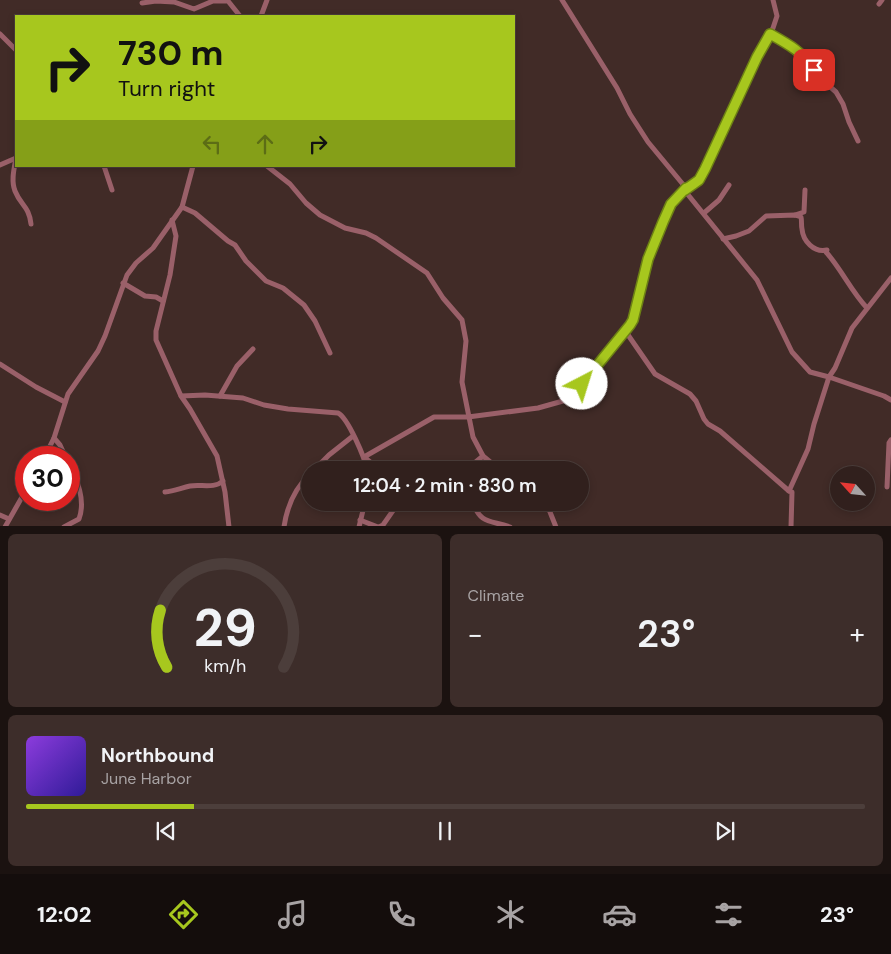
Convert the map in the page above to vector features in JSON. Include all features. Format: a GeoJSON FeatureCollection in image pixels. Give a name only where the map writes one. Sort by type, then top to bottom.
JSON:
{"type":"FeatureCollection","features":[{"type":"Feature","properties":{"kind":"street"},"geometry":{"type":"LineString","coordinates":[[261,15],[268,0]]}},
{"type":"Feature","properties":{"kind":"street"},"geometry":{"type":"LineString","coordinates":[[562,0],[648,142],[757,280],[792,352],[810,372],[891,400]]}},
{"type":"Feature","properties":{"kind":"street"},"geometry":{"type":"LineString","coordinates":[[364,457],[434,417],[468,417],[538,408],[563,401],[582,384],[626,332],[633,320],[648,259],[666,212],[686,189],[699,180],[705,169],[757,57],[770,34],[777,16],[772,0]]}},
{"type":"Feature","properties":{"kind":"street"},"geometry":{"type":"LineString","coordinates":[[142,3],[156,1],[174,2],[194,8],[213,1],[228,1],[239,15]]}},
{"type":"Feature","properties":{"kind":"street"},"geometry":{"type":"LineString","coordinates":[[0,34],[15,49]]}},
{"type":"Feature","properties":{"kind":"street"},"geometry":{"type":"LineString","coordinates":[[770,34],[797,49],[807,58],[820,78],[836,92],[858,141]]}},
{"type":"Feature","properties":{"kind":"street"},"geometry":{"type":"LineString","coordinates":[[0,165],[15,158]]}},
{"type":"Feature","properties":{"kind":"street"},"geometry":{"type":"LineString","coordinates":[[15,167],[15,193],[29,212],[31,224]]}},
{"type":"Feature","properties":{"kind":"street"},"geometry":{"type":"LineString","coordinates":[[104,167],[112,190]]}},
{"type":"Feature","properties":{"kind":"street"},"geometry":{"type":"LineString","coordinates":[[50,446],[65,402],[98,351],[127,275],[136,263],[153,248],[182,206],[193,167]]}},
{"type":"Feature","properties":{"kind":"street"},"geometry":{"type":"LineString","coordinates":[[268,167],[286,180],[306,203],[320,215],[345,228],[366,233],[376,238],[427,273],[431,278],[443,298],[462,320],[465,329],[466,356],[462,382],[468,417],[473,437],[483,456],[489,461]]}},
{"type":"Feature","properties":{"kind":"street"},"geometry":{"type":"LineString","coordinates":[[704,213],[719,200],[729,185]]}},
{"type":"Feature","properties":{"kind":"street"},"geometry":{"type":"LineString","coordinates":[[723,239],[749,231],[766,216],[795,215],[804,212],[805,190]]}},
{"type":"Feature","properties":{"kind":"street"},"geometry":{"type":"LineString","coordinates":[[182,206],[236,245],[246,261],[266,281],[284,288],[304,305],[315,321],[330,353]]}},
{"type":"Feature","properties":{"kind":"street"},"geometry":{"type":"LineString","coordinates":[[795,215],[802,220],[802,231],[806,241],[819,250],[827,250],[826,252],[836,263],[857,298],[867,308]]}},
{"type":"Feature","properties":{"kind":"street"},"geometry":{"type":"LineString","coordinates":[[172,220],[176,236],[170,275],[162,301],[156,332],[156,340],[181,396],[214,450],[223,482],[229,526]]}},
{"type":"Feature","properties":{"kind":"street"},"geometry":{"type":"LineString","coordinates":[[789,491],[808,449],[829,377],[835,368],[852,328],[891,278]]}},
{"type":"Feature","properties":{"kind":"street"},"geometry":{"type":"LineString","coordinates":[[123,283],[145,296],[156,297],[162,301]]}},
{"type":"Feature","properties":{"kind":"street"},"geometry":{"type":"LineString","coordinates":[[626,332],[656,374],[690,394],[708,424],[720,431],[792,492],[790,526]]}},
{"type":"Feature","properties":{"kind":"street"},"geometry":{"type":"LineString","coordinates":[[220,396],[237,366],[253,349]]}},
{"type":"Feature","properties":{"kind":"street"},"geometry":{"type":"LineString","coordinates":[[0,364],[65,402]]}},
{"type":"Feature","properties":{"kind":"street"},"geometry":{"type":"LineString","coordinates":[[181,396],[205,395],[243,398],[264,405],[304,411],[338,413],[346,420],[365,461]]}},
{"type":"Feature","properties":{"kind":"street"},"geometry":{"type":"LineString","coordinates":[[322,461],[353,436]]}},
{"type":"Feature","properties":{"kind":"street"},"geometry":{"type":"LineString","coordinates":[[54,438],[60,446]]}},
{"type":"Feature","properties":{"kind":"street"},"geometry":{"type":"LineString","coordinates":[[887,487],[889,443],[891,440]]}},
{"type":"Feature","properties":{"kind":"street"},"geometry":{"type":"LineString","coordinates":[[477,461],[483,456]]}},
{"type":"Feature","properties":{"kind":"street"},"geometry":{"type":"LineString","coordinates":[[364,457],[369,461]]}},
{"type":"Feature","properties":{"kind":"street"},"geometry":{"type":"LineString","coordinates":[[165,492],[193,486],[212,486],[223,482]]}},
{"type":"Feature","properties":{"kind":"street"},"geometry":{"type":"LineString","coordinates":[[284,526],[286,511],[301,482]]}},
{"type":"Feature","properties":{"kind":"street"},"geometry":{"type":"LineString","coordinates":[[64,526],[79,519],[80,500]]}},
{"type":"Feature","properties":{"kind":"street"},"geometry":{"type":"LineString","coordinates":[[4,526],[15,509]]}},
{"type":"Feature","properties":{"kind":"street"},"geometry":{"type":"LineString","coordinates":[[359,526],[362,511]]}},
{"type":"Feature","properties":{"kind":"street"},"geometry":{"type":"LineString","coordinates":[[360,520],[379,526],[383,525],[393,511]]}},
{"type":"Feature","properties":{"kind":"street"},"geometry":{"type":"LineString","coordinates":[[476,511],[482,518],[489,522],[510,526]]}},
{"type":"Feature","properties":{"kind":"street"},"geometry":{"type":"LineString","coordinates":[[550,511],[556,526]]}},
{"type":"Feature","properties":{"kind":"street"},"geometry":{"type":"LineString","coordinates":[[0,515],[9,519]]}},
{"type":"Feature","properties":{"kind":"route"},"geometry":{"type":"LineString","coordinates":[[582,384],[626,332],[633,320],[648,259],[666,212],[686,188],[685,190],[699,180],[712,156],[737,98],[770,34],[797,49],[807,58],[814,70]]}}]}
